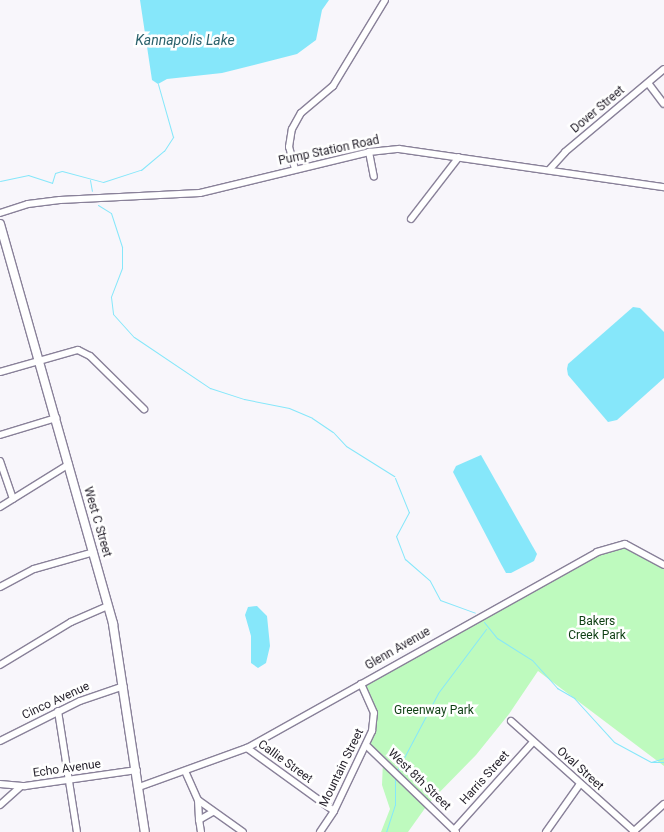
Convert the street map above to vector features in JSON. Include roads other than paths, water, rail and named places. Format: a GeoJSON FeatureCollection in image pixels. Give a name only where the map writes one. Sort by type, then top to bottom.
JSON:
{"type":"FeatureCollection","features":[{"type":"Feature","properties":{"kind":"main road","name":"West C Street"},"geometry":{"type":"LineString","coordinates":[[0,224],[70,464],[108,606],[124,686],[145,832]]}},
{"type":"Feature","properties":{"kind":"street"},"geometry":{"type":"LineString","coordinates":[[295,168],[289,147],[292,129],[301,113],[333,86],[385,0]]}},
{"type":"Feature","properties":{"kind":"street","name":"Dover Street"},"geometry":{"type":"LineString","coordinates":[[549,170],[565,152],[664,69]]}},
{"type":"Feature","properties":{"kind":"street"},"geometry":{"type":"LineString","coordinates":[[648,83],[664,104]]}},
{"type":"Feature","properties":{"kind":"street","name":"Pump Station Road"},"geometry":{"type":"LineString","coordinates":[[0,213],[28,204],[60,200],[200,193],[295,168],[369,152],[399,149],[664,187]]}},
{"type":"Feature","properties":{"kind":"street"},"geometry":{"type":"LineString","coordinates":[[369,152],[374,177]]}},
{"type":"Feature","properties":{"kind":"street"},"geometry":{"type":"LineString","coordinates":[[411,218],[459,157]]}},
{"type":"Feature","properties":{"kind":"street"},"geometry":{"type":"LineString","coordinates":[[0,372],[78,350],[90,356],[144,409]]}},
{"type":"Feature","properties":{"kind":"street"},"geometry":{"type":"LineString","coordinates":[[0,435],[56,418]]}},
{"type":"Feature","properties":{"kind":"street"},"geometry":{"type":"LineString","coordinates":[[0,461],[13,499]]}},
{"type":"Feature","properties":{"kind":"street"},"geometry":{"type":"LineString","coordinates":[[0,507],[70,464]]}},
{"type":"Feature","properties":{"kind":"street","name":"Glenn Avenue"},"geometry":{"type":"LineString","coordinates":[[139,787],[247,748],[597,552],[625,544],[664,564]]}},
{"type":"Feature","properties":{"kind":"street"},"geometry":{"type":"LineString","coordinates":[[0,587],[34,569],[94,552]]}},
{"type":"Feature","properties":{"kind":"street"},"geometry":{"type":"LineString","coordinates":[[0,665],[72,622],[108,606]]}},
{"type":"Feature","properties":{"kind":"street","name":"Mountain Street"},"geometry":{"type":"LineString","coordinates":[[320,832],[334,812],[375,723],[374,713],[361,684]]}},
{"type":"Feature","properties":{"kind":"street","name":"Cinco Avenue"},"geometry":{"type":"LineString","coordinates":[[0,741],[58,712],[124,686]]}},
{"type":"Feature","properties":{"kind":"street"},"geometry":{"type":"LineString","coordinates":[[58,712],[77,832]]}},
{"type":"Feature","properties":{"kind":"street","name":"Oval Street"},"geometry":{"type":"LineString","coordinates":[[512,721],[634,832]]}},
{"type":"Feature","properties":{"kind":"street","name":"Harris Street"},"geometry":{"type":"LineString","coordinates":[[455,831],[533,742]]}},
{"type":"Feature","properties":{"kind":"street","name":"West 8th Street"},"geometry":{"type":"LineString","coordinates":[[366,745],[455,831]]}},
{"type":"Feature","properties":{"kind":"street","name":"Callie Street"},"geometry":{"type":"LineString","coordinates":[[247,748],[334,812]]}},
{"type":"Feature","properties":{"kind":"street","name":"Echo Avenue"},"geometry":{"type":"LineString","coordinates":[[0,784],[20,787],[137,770]]}},
{"type":"Feature","properties":{"kind":"street"},"geometry":{"type":"LineString","coordinates":[[185,771],[198,800],[201,832]]}},
{"type":"Feature","properties":{"kind":"street"},"geometry":{"type":"LineString","coordinates":[[546,832],[580,784]]}},
{"type":"Feature","properties":{"kind":"street"},"geometry":{"type":"LineString","coordinates":[[0,805],[20,787]]}},
{"type":"Feature","properties":{"kind":"street"},"geometry":{"type":"LineString","coordinates":[[198,800],[243,832]]}},
{"type":"Feature","properties":{"kind":"street"},"geometry":{"type":"LineString","coordinates":[[634,832],[664,804]]}},
{"type":"Feature","properties":{"kind":"street"},"geometry":{"type":"LineString","coordinates":[[199,820],[213,812]]}},
{"type":"Feature","properties":{"kind":"water","name":"Kannapolis Lake"},"geometry":{"type":"Polygon","coordinates":[[[140,0],[329,0],[322,10],[316,40],[297,54],[222,73],[167,79],[158,84],[152,80],[140,0]]]}},
{"type":"Feature","properties":{"kind":"water"},"geometry":{"type":"Polygon","coordinates":[[[633,307],[640,308],[664,332],[664,378],[617,420],[608,422],[568,375],[568,364],[633,307]]]}},
{"type":"Feature","properties":{"kind":"water"},"geometry":{"type":"Polygon","coordinates":[[[481,455],[537,554],[534,561],[511,573],[506,573],[453,472],[456,466],[481,455]]]}},
{"type":"Feature","properties":{"kind":"water"},"geometry":{"type":"Polygon","coordinates":[[[257,606],[267,616],[270,646],[266,663],[258,668],[251,663],[251,636],[245,615],[248,607],[257,606]]]}},
{"type":"Feature","properties":{"kind":"waterway"},"geometry":{"type":"LineString","coordinates":[[0,181],[28,175],[52,183],[55,173],[62,171],[103,182],[141,170],[164,151],[173,137],[158,84]]}},
{"type":"Feature","properties":{"kind":"waterway"},"geometry":{"type":"LineString","coordinates":[[90,180],[92,191]]}},
{"type":"Feature","properties":{"kind":"waterway"},"geometry":{"type":"LineString","coordinates":[[98,205],[111,213],[122,247],[122,268],[111,297],[113,314],[134,337],[210,388],[244,399],[289,408],[312,418],[333,432],[346,446],[394,476]]}},
{"type":"Feature","properties":{"kind":"waterway"},"geometry":{"type":"LineString","coordinates":[[395,478],[409,512],[396,536],[405,559],[430,581],[440,600],[475,613]]}},
{"type":"Feature","properties":{"kind":"waterway"},"geometry":{"type":"LineString","coordinates":[[484,622],[497,638],[532,660],[557,688],[574,698],[614,742],[651,762],[664,762]]}},
{"type":"Feature","properties":{"kind":"waterway"},"geometry":{"type":"LineString","coordinates":[[398,769],[438,693],[486,629]]}},
{"type":"Feature","properties":{"kind":"waterway"},"geometry":{"type":"LineString","coordinates":[[651,762],[664,758]]}},
{"type":"Feature","properties":{"kind":"waterway"},"geometry":{"type":"LineString","coordinates":[[386,832],[395,805],[395,778]]}},
{"type":"Feature","properties":{"kind":"park label","name":"Bakers Creek Park"},"geometry":{"type":"Point","coordinates":[597,629]}},
{"type":"Feature","properties":{"kind":"park label","name":"Greenway Park"},"geometry":{"type":"Point","coordinates":[434,711]}}]}
